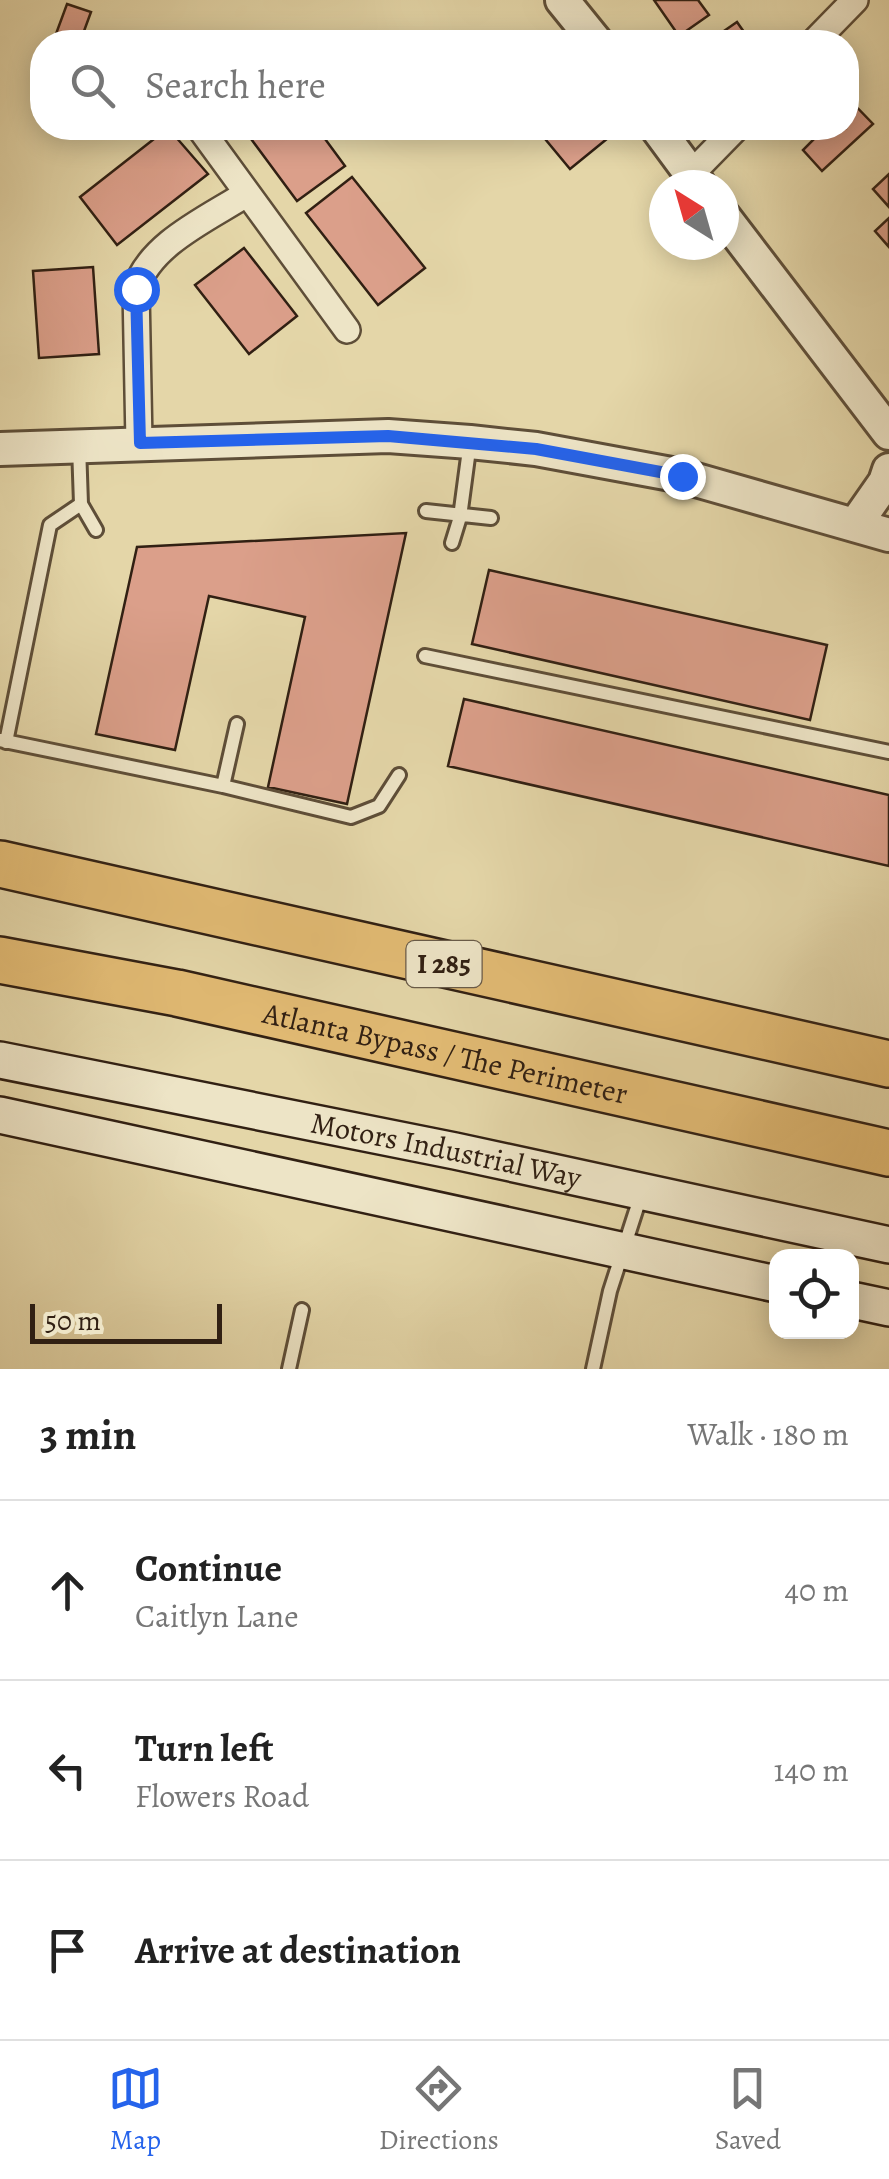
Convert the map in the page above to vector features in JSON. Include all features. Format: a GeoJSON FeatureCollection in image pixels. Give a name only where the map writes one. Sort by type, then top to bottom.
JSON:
{"type":"FeatureCollection","features":[{"type":"Feature","properties":{"kind":"highway","name":"I 285"},"geometry":{"type":"LineString","coordinates":[[0,864],[889,1064]]}},
{"type":"Feature","properties":{"kind":"highway","name":"Atlanta Bypass / The Perimeter"},"geometry":{"type":"LineString","coordinates":[[0,960],[177,994],[889,1153]]}},
{"type":"Feature","properties":{"kind":"main road","name":"Motors Industrial Way"},"geometry":{"type":"LineString","coordinates":[[0,1060],[416,1143],[889,1245]]}},
{"type":"Feature","properties":{"kind":"main road","name":"Motors Industrial Way"},"geometry":{"type":"LineString","coordinates":[[0,1115],[769,1282]]}},
{"type":"Feature","properties":{"kind":"main road"},"geometry":{"type":"LineString","coordinates":[[859,1302],[889,1308]]}},
{"type":"Feature","properties":{"kind":"street"},"geometry":{"type":"LineString","coordinates":[[562,0],[586,30]]}},
{"type":"Feature","properties":{"kind":"street"},"geometry":{"type":"LineString","coordinates":[[826,30],[855,0]]}},
{"type":"Feature","properties":{"kind":"street"},"geometry":{"type":"LineString","coordinates":[[208,140],[347,330]]}},
{"type":"Feature","properties":{"kind":"street"},"geometry":{"type":"LineString","coordinates":[[666,140],[688,170]]}},
{"type":"Feature","properties":{"kind":"street"},"geometry":{"type":"LineString","coordinates":[[703,170],[727,140]]}},
{"type":"Feature","properties":{"kind":"street"},"geometry":{"type":"LineString","coordinates":[[140,443],[136,289],[142,269],[164,248],[246,194]]}},
{"type":"Feature","properties":{"kind":"street"},"geometry":{"type":"LineString","coordinates":[[739,237],[889,433]]}},
{"type":"Feature","properties":{"kind":"street"},"geometry":{"type":"LineString","coordinates":[[0,449],[388,436],[470,442],[536,449],[682,476],[889,535]]}},
{"type":"Feature","properties":{"kind":"street"},"geometry":{"type":"LineString","coordinates":[[854,525],[885,482],[889,470]]}},
{"type":"Feature","properties":{"kind":"lane"},"geometry":{"type":"LineString","coordinates":[[452,543],[460,517],[470,442]]}},
{"type":"Feature","properties":{"kind":"lane"},"geometry":{"type":"LineString","coordinates":[[79,446],[81,504],[96,530]]}},
{"type":"Feature","properties":{"kind":"lane"},"geometry":{"type":"LineString","coordinates":[[81,504],[50,525],[3,741],[351,817],[379,806],[399,775]]}},
{"type":"Feature","properties":{"kind":"lane"},"geometry":{"type":"LineString","coordinates":[[426,511],[492,518]]}},
{"type":"Feature","properties":{"kind":"lane"},"geometry":{"type":"LineString","coordinates":[[424,656],[889,752]]}},
{"type":"Feature","properties":{"kind":"lane"},"geometry":{"type":"LineString","coordinates":[[223,786],[237,724]]}},
{"type":"Feature","properties":{"kind":"lane"},"geometry":{"type":"LineString","coordinates":[[593,1369],[610,1291],[642,1193]]}},
{"type":"Feature","properties":{"kind":"lane"},"geometry":{"type":"LineString","coordinates":[[289,1369],[302,1310]]}},
{"type":"Feature","properties":{"kind":"building"},"geometry":{"type":"Polygon","coordinates":[[[654,0],[698,0],[709,15],[688,30],[675,30],[654,0]]]}},
{"type":"Feature","properties":{"kind":"building"},"geometry":{"type":"Polygon","coordinates":[[[67,4],[91,12],[84,30],[57,30],[67,4]]]}},
{"type":"Feature","properties":{"kind":"building"},"geometry":{"type":"Polygon","coordinates":[[[737,22],[743,30],[725,30],[737,22]]]}},
{"type":"Feature","properties":{"kind":"building"},"geometry":{"type":"Polygon","coordinates":[[[859,109],[873,124],[859,137],[859,109]]]}},
{"type":"Feature","properties":{"kind":"building"},"geometry":{"type":"Polygon","coordinates":[[[153,140],[178,140],[208,174],[117,245],[80,197],[153,140]]]}},
{"type":"Feature","properties":{"kind":"building"},"geometry":{"type":"Polygon","coordinates":[[[252,140],[326,140],[345,166],[297,201],[252,140]]]}},
{"type":"Feature","properties":{"kind":"building"},"geometry":{"type":"Polygon","coordinates":[[[546,140],[606,140],[570,169],[546,140]]]}},
{"type":"Feature","properties":{"kind":"building"},"geometry":{"type":"Polygon","coordinates":[[[813,140],[856,140],[822,171],[803,150],[813,140]]]}},
{"type":"Feature","properties":{"kind":"building"},"geometry":{"type":"Polygon","coordinates":[[[889,174],[889,207],[873,189],[889,174]]]}},
{"type":"Feature","properties":{"kind":"building"},"geometry":{"type":"Polygon","coordinates":[[[352,177],[425,268],[378,305],[306,213],[352,177]]]}},
{"type":"Feature","properties":{"kind":"building"},"geometry":{"type":"Polygon","coordinates":[[[889,218],[889,247],[875,231],[889,218]]]}},
{"type":"Feature","properties":{"kind":"building"},"geometry":{"type":"Polygon","coordinates":[[[244,248],[297,316],[249,354],[195,285],[244,248]]]}},
{"type":"Feature","properties":{"kind":"building"},"geometry":{"type":"Polygon","coordinates":[[[93,267],[99,354],[39,358],[33,271],[93,267]]]}},
{"type":"Feature","properties":{"kind":"building"},"geometry":{"type":"Polygon","coordinates":[[[406,533],[347,804],[268,787],[305,617],[209,596],[175,750],[96,734],[137,547],[406,533]]]}},
{"type":"Feature","properties":{"kind":"building"},"geometry":{"type":"Polygon","coordinates":[[[489,570],[827,645],[810,720],[472,644],[489,570]]]}},
{"type":"Feature","properties":{"kind":"building"},"geometry":{"type":"Polygon","coordinates":[[[464,699],[889,795],[889,866],[448,766],[464,699]]]}},
{"type":"Feature","properties":{"kind":"route"},"geometry":{"type":"LineString","coordinates":[[136,289],[140,443],[388,436],[536,449],[682,476]]}}]}
